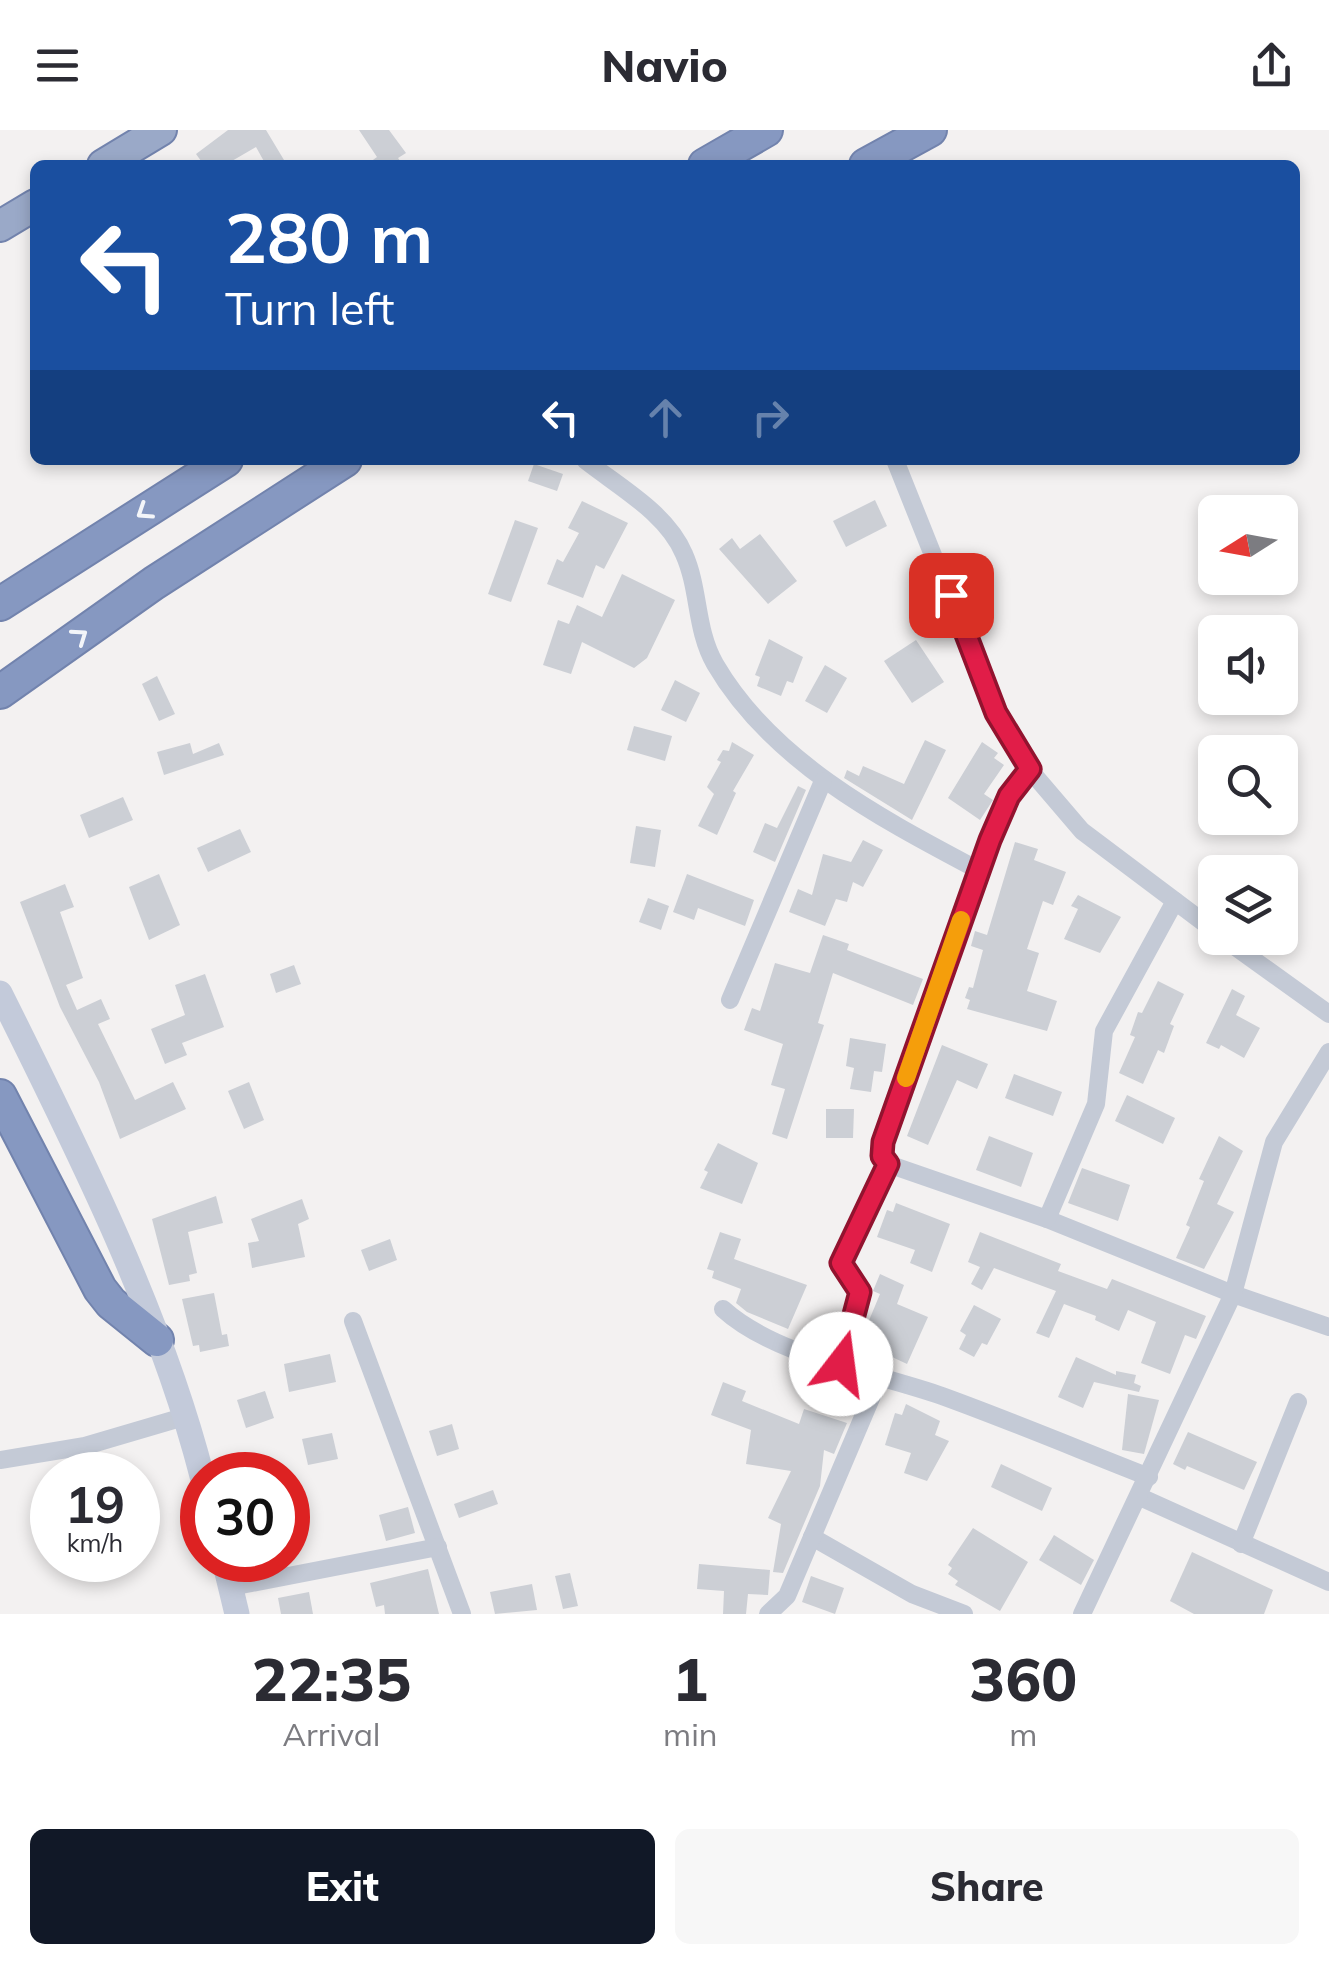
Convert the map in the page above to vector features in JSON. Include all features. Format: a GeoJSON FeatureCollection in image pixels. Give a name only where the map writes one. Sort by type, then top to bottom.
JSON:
{"type":"FeatureCollection","features":[{"type":"Feature","properties":{"kind":"highway"},"geometry":{"type":"LineString","coordinates":[[111,160],[161,130]]}},
{"type":"Feature","properties":{"kind":"highway"},"geometry":{"type":"LineString","coordinates":[[718,149],[766,130]]}},
{"type":"Feature","properties":{"kind":"highway"},"geometry":{"type":"LineString","coordinates":[[875,160],[930,130]]}},
{"type":"Feature","properties":{"kind":"highway"},"geometry":{"type":"LineString","coordinates":[[0,226],[30,208]]}},
{"type":"Feature","properties":{"kind":"highway"},"geometry":{"type":"LineString","coordinates":[[0,604],[218,465]]}},
{"type":"Feature","properties":{"kind":"highway"},"geometry":{"type":"LineString","coordinates":[[0,692],[154,584],[338,465]]}},
{"type":"Feature","properties":{"kind":"highway"},"geometry":{"type":"LineString","coordinates":[[0,1096],[100,1289],[110,1304],[157,1340]]}},
{"type":"Feature","properties":{"kind":"main road"},"geometry":{"type":"LineString","coordinates":[[0,993],[67,1128],[157,1340],[187,1416],[196,1452]]}},
{"type":"Feature","properties":{"kind":"main road"},"geometry":{"type":"LineString","coordinates":[[230,1582],[237,1614]]}},
{"type":"Feature","properties":{"kind":"street"},"geometry":{"type":"LineString","coordinates":[[591,465],[660,519],[676,540],[686,556],[701,637],[741,701],[823,780],[978,870]]}},
{"type":"Feature","properties":{"kind":"street"},"geometry":{"type":"LineString","coordinates":[[897,465],[996,713],[1030,769],[1082,831],[1198,919]]}},
{"type":"Feature","properties":{"kind":"street"},"geometry":{"type":"LineString","coordinates":[[1030,769],[1001,811],[978,870],[883,1142],[882,1156],[888,1164],[1046,1219],[1233,1294],[1329,1327]]}},
{"type":"Feature","properties":{"kind":"street"},"geometry":{"type":"LineString","coordinates":[[730,1000],[823,780]]}},
{"type":"Feature","properties":{"kind":"street"},"geometry":{"type":"LineString","coordinates":[[1046,1219],[1096,1104],[1104,1031],[1175,902]]}},
{"type":"Feature","properties":{"kind":"street"},"geometry":{"type":"LineString","coordinates":[[1247,955],[1329,1014]]}},
{"type":"Feature","properties":{"kind":"street"},"geometry":{"type":"LineString","coordinates":[[1082,1614],[1233,1294],[1274,1142],[1329,1052]]}},
{"type":"Feature","properties":{"kind":"street"},"geometry":{"type":"LineString","coordinates":[[841,1364],[860,1292],[841,1263],[888,1164]]}},
{"type":"Feature","properties":{"kind":"street"},"geometry":{"type":"LineString","coordinates":[[723,1309],[756,1332],[940,1396],[1149,1477]]}},
{"type":"Feature","properties":{"kind":"street"},"geometry":{"type":"LineString","coordinates":[[353,1321],[462,1614]]}},
{"type":"Feature","properties":{"kind":"street"},"geometry":{"type":"LineString","coordinates":[[768,1614],[787,1596],[880,1378]]}},
{"type":"Feature","properties":{"kind":"street"},"geometry":{"type":"LineString","coordinates":[[1241,1544],[1298,1402]]}},
{"type":"Feature","properties":{"kind":"street"},"geometry":{"type":"LineString","coordinates":[[0,1460],[85,1446],[187,1416]]}},
{"type":"Feature","properties":{"kind":"street"},"geometry":{"type":"LineString","coordinates":[[1140,1497],[1329,1582]]}},
{"type":"Feature","properties":{"kind":"street"},"geometry":{"type":"LineString","coordinates":[[812,1537],[912,1594],[964,1614]]}},
{"type":"Feature","properties":{"kind":"street"},"geometry":{"type":"LineString","coordinates":[[231,1587],[438,1547]]}},
{"type":"Feature","properties":{"kind":"building"},"geometry":{"type":"Polygon","coordinates":[[[228,130],[266,130],[284,160],[263,160],[256,147],[234,160],[200,160],[196,154],[228,130]]]}},
{"type":"Feature","properties":{"kind":"building"},"geometry":{"type":"Polygon","coordinates":[[[359,130],[389,130],[406,153],[399,160],[373,160],[377,157],[359,130]]]}},
{"type":"Feature","properties":{"kind":"building"},"geometry":{"type":"Polygon","coordinates":[[[534,465],[563,474],[557,491],[528,481],[534,465]]]}},
{"type":"Feature","properties":{"kind":"building"},"geometry":{"type":"Polygon","coordinates":[[[875,500],[887,526],[846,547],[833,521],[875,500]]]}},
{"type":"Feature","properties":{"kind":"building"},"geometry":{"type":"Polygon","coordinates":[[[582,501],[628,523],[604,569],[596,565],[583,598],[547,584],[557,559],[563,562],[579,533],[568,528],[582,501]]]}},
{"type":"Feature","properties":{"kind":"building"},"geometry":{"type":"Polygon","coordinates":[[[515,520],[538,528],[511,602],[488,594],[515,520]]]}},
{"type":"Feature","properties":{"kind":"building"},"geometry":{"type":"Polygon","coordinates":[[[760,534],[797,581],[768,604],[719,549],[732,538],[740,549],[760,534]]]}},
{"type":"Feature","properties":{"kind":"building"},"geometry":{"type":"Polygon","coordinates":[[[622,574],[675,600],[647,658],[634,668],[582,642],[571,674],[543,665],[558,620],[569,624],[577,605],[602,617],[622,574]]]}},
{"type":"Feature","properties":{"kind":"building"},"geometry":{"type":"Polygon","coordinates":[[[769,639],[803,657],[793,683],[787,681],[781,696],[757,686],[760,677],[755,675],[769,639]]]}},
{"type":"Feature","properties":{"kind":"building"},"geometry":{"type":"Polygon","coordinates":[[[916,640],[944,682],[912,703],[884,661],[916,640]]]}},
{"type":"Feature","properties":{"kind":"building"},"geometry":{"type":"Polygon","coordinates":[[[825,665],[847,678],[827,713],[805,701],[825,665]]]}},
{"type":"Feature","properties":{"kind":"building"},"geometry":{"type":"Polygon","coordinates":[[[157,676],[175,714],[159,721],[142,684],[157,676]]]}},
{"type":"Feature","properties":{"kind":"building"},"geometry":{"type":"Polygon","coordinates":[[[675,680],[700,693],[686,722],[661,710],[675,680]]]}},
{"type":"Feature","properties":{"kind":"building"},"geometry":{"type":"Polygon","coordinates":[[[634,726],[672,736],[665,761],[627,750],[634,726]]]}},
{"type":"Feature","properties":{"kind":"building"},"geometry":{"type":"Polygon","coordinates":[[[925,740],[946,750],[912,820],[844,778],[847,770],[859,776],[863,766],[904,784],[925,740]]]}},
{"type":"Feature","properties":{"kind":"building"},"geometry":{"type":"Polygon","coordinates":[[[732,742],[754,755],[733,791],[736,793],[717,835],[698,826],[714,794],[707,787],[721,762],[717,760],[723,750],[729,751],[732,742]]]}},
{"type":"Feature","properties":{"kind":"building"},"geometry":{"type":"Polygon","coordinates":[[[982,742],[998,753],[994,758],[1004,765],[984,794],[993,800],[980,820],[948,798],[982,742]]]}},
{"type":"Feature","properties":{"kind":"building"},"geometry":{"type":"Polygon","coordinates":[[[190,743],[193,754],[219,743],[224,755],[164,775],[157,752],[190,743]]]}},
{"type":"Feature","properties":{"kind":"building"},"geometry":{"type":"Polygon","coordinates":[[[798,786],[806,790],[775,862],[753,852],[765,823],[777,828],[798,786]]]}},
{"type":"Feature","properties":{"kind":"building"},"geometry":{"type":"Polygon","coordinates":[[[123,797],[133,820],[89,838],[80,815],[123,797]]]}},
{"type":"Feature","properties":{"kind":"building"},"geometry":{"type":"Polygon","coordinates":[[[636,826],[661,830],[655,867],[630,863],[636,826]]]}},
{"type":"Feature","properties":{"kind":"building"},"geometry":{"type":"Polygon","coordinates":[[[240,829],[251,852],[208,872],[197,848],[240,829]]]}},
{"type":"Feature","properties":{"kind":"building"},"geometry":{"type":"Polygon","coordinates":[[[863,840],[883,850],[863,887],[853,882],[847,902],[836,899],[825,926],[789,912],[798,889],[812,895],[823,854],[851,862],[863,840]]]}},
{"type":"Feature","properties":{"kind":"building"},"geometry":{"type":"Polygon","coordinates":[[[1015,842],[1038,849],[1034,860],[1066,872],[1053,905],[1043,901],[1027,949],[1039,953],[1027,991],[1057,1001],[1047,1031],[967,1009],[970,1000],[965,998],[969,987],[973,988],[983,950],[971,946],[975,931],[987,935],[1015,842]]]}},
{"type":"Feature","properties":{"kind":"building"},"geometry":{"type":"Polygon","coordinates":[[[159,874],[180,925],[149,940],[129,887],[159,874]]]}},
{"type":"Feature","properties":{"kind":"building"},"geometry":{"type":"Polygon","coordinates":[[[687,874],[754,900],[745,926],[698,908],[694,920],[673,912],[687,874]]]}},
{"type":"Feature","properties":{"kind":"building"},"geometry":{"type":"Polygon","coordinates":[[[65,884],[74,907],[60,912],[83,978],[66,985],[77,1010],[101,999],[110,1019],[98,1024],[135,1100],[173,1082],[186,1109],[120,1139],[99,1082],[60,1007],[20,902],[65,884]]]}},
{"type":"Feature","properties":{"kind":"building"},"geometry":{"type":"Polygon","coordinates":[[[1078,895],[1121,917],[1100,953],[1064,939],[1078,909],[1071,906],[1078,895]]]}},
{"type":"Feature","properties":{"kind":"building"},"geometry":{"type":"Polygon","coordinates":[[[648,898],[669,906],[661,930],[639,922],[648,898]]]}},
{"type":"Feature","properties":{"kind":"building"},"geometry":{"type":"Polygon","coordinates":[[[823,935],[849,944],[847,950],[923,979],[913,1005],[833,973],[818,1023],[824,1025],[787,1139],[772,1134],[785,1089],[771,1085],[783,1044],[744,1030],[752,1008],[760,1011],[775,963],[810,973],[823,935]]]}},
{"type":"Feature","properties":{"kind":"building"},"geometry":{"type":"Polygon","coordinates":[[[294,965],[301,984],[276,993],[270,974],[294,965]]]}},
{"type":"Feature","properties":{"kind":"building"},"geometry":{"type":"Polygon","coordinates":[[[205,974],[224,1027],[182,1043],[187,1055],[165,1064],[151,1029],[185,1015],[175,985],[205,974]]]}},
{"type":"Feature","properties":{"kind":"building"},"geometry":{"type":"Polygon","coordinates":[[[1158,981],[1184,994],[1170,1024],[1174,1026],[1164,1053],[1158,1050],[1143,1084],[1119,1073],[1135,1037],[1130,1035],[1138,1012],[1142,1013],[1158,981]]]}},
{"type":"Feature","properties":{"kind":"building"},"geometry":{"type":"Polygon","coordinates":[[[1232,989],[1245,996],[1236,1015],[1260,1028],[1244,1058],[1221,1045],[1219,1049],[1206,1043],[1232,989]]]}},
{"type":"Feature","properties":{"kind":"building"},"geometry":{"type":"Polygon","coordinates":[[[850,1038],[886,1044],[882,1072],[874,1071],[871,1092],[850,1089],[854,1068],[846,1066],[850,1038]]]}},
{"type":"Feature","properties":{"kind":"building"},"geometry":{"type":"Polygon","coordinates":[[[942,1045],[988,1064],[977,1089],[957,1080],[928,1145],[907,1136],[942,1045]]]}},
{"type":"Feature","properties":{"kind":"building"},"geometry":{"type":"Polygon","coordinates":[[[1014,1074],[1062,1092],[1053,1116],[1005,1098],[1014,1074]]]}},
{"type":"Feature","properties":{"kind":"building"},"geometry":{"type":"Polygon","coordinates":[[[249,1082],[264,1120],[244,1129],[228,1091],[249,1082]]]}},
{"type":"Feature","properties":{"kind":"building"},"geometry":{"type":"Polygon","coordinates":[[[1127,1095],[1175,1118],[1163,1144],[1115,1121],[1127,1095]]]}},
{"type":"Feature","properties":{"kind":"building"},"geometry":{"type":"Polygon","coordinates":[[[826,1109],[854,1109],[853,1138],[826,1138],[826,1109]]]}},
{"type":"Feature","properties":{"kind":"building"},"geometry":{"type":"Polygon","coordinates":[[[989,1136],[1033,1153],[1021,1187],[976,1170],[989,1136]]]}},
{"type":"Feature","properties":{"kind":"building"},"geometry":{"type":"Polygon","coordinates":[[[1219,1136],[1243,1151],[1217,1204],[1234,1212],[1204,1269],[1176,1258],[1204,1181],[1199,1179],[1219,1136]]]}},
{"type":"Feature","properties":{"kind":"building"},"geometry":{"type":"Polygon","coordinates":[[[718,1143],[758,1163],[742,1204],[700,1188],[718,1143]]]}},
{"type":"Feature","properties":{"kind":"building"},"geometry":{"type":"Polygon","coordinates":[[[1082,1168],[1130,1185],[1118,1221],[1068,1203],[1082,1168]]]}},
{"type":"Feature","properties":{"kind":"building"},"geometry":{"type":"Polygon","coordinates":[[[216,1196],[223,1223],[188,1232],[197,1273],[189,1275],[190,1281],[169,1285],[152,1219],[216,1196]]]}},
{"type":"Feature","properties":{"kind":"building"},"geometry":{"type":"Polygon","coordinates":[[[302,1199],[309,1219],[298,1224],[305,1257],[252,1268],[248,1243],[259,1241],[251,1219],[302,1199]]]}},
{"type":"Feature","properties":{"kind":"building"},"geometry":{"type":"Polygon","coordinates":[[[896,1203],[950,1224],[932,1272],[910,1263],[915,1250],[877,1237],[887,1210],[893,1212],[896,1203]]]}},
{"type":"Feature","properties":{"kind":"building"},"geometry":{"type":"Polygon","coordinates":[[[720,1232],[741,1239],[734,1259],[807,1285],[788,1329],[747,1312],[736,1303],[741,1289],[712,1278],[714,1271],[707,1269],[720,1232]]]}},
{"type":"Feature","properties":{"kind":"building"},"geometry":{"type":"Polygon","coordinates":[[[980,1232],[1061,1264],[1058,1271],[1107,1289],[1112,1279],[1206,1316],[1196,1339],[1185,1335],[1170,1374],[1141,1363],[1156,1322],[1128,1310],[1119,1331],[1095,1320],[1096,1316],[1064,1304],[1049,1338],[1036,1333],[1056,1291],[994,1268],[982,1290],[971,1284],[980,1267],[968,1262],[980,1232]]]}},
{"type":"Feature","properties":{"kind":"building"},"geometry":{"type":"Polygon","coordinates":[[[390,1239],[397,1260],[369,1271],[361,1250],[390,1239]]]}},
{"type":"Feature","properties":{"kind":"building"},"geometry":{"type":"Polygon","coordinates":[[[880,1274],[904,1285],[897,1304],[928,1317],[907,1364],[860,1342],[880,1294],[873,1291],[880,1274]]]}},
{"type":"Feature","properties":{"kind":"building"},"geometry":{"type":"Polygon","coordinates":[[[214,1293],[222,1335],[227,1334],[229,1346],[200,1352],[199,1345],[193,1346],[182,1299],[214,1293]]]}},
{"type":"Feature","properties":{"kind":"building"},"geometry":{"type":"Polygon","coordinates":[[[974,1305],[1001,1319],[987,1345],[982,1343],[974,1357],[959,1349],[966,1335],[960,1331],[974,1305]]]}},
{"type":"Feature","properties":{"kind":"building"},"geometry":{"type":"Polygon","coordinates":[[[330,1354],[336,1382],[289,1392],[284,1364],[330,1354]]]}},
{"type":"Feature","properties":{"kind":"building"},"geometry":{"type":"Polygon","coordinates":[[[1076,1357],[1116,1375],[1116,1371],[1136,1375],[1134,1383],[1141,1386],[1139,1392],[1094,1382],[1083,1408],[1058,1397],[1076,1357]]]}},
{"type":"Feature","properties":{"kind":"building"},"geometry":{"type":"Polygon","coordinates":[[[723,1382],[746,1391],[742,1401],[799,1424],[804,1409],[847,1423],[834,1454],[824,1450],[820,1486],[783,1573],[773,1572],[781,1524],[768,1518],[791,1471],[746,1464],[751,1430],[711,1415],[723,1382]]]}},
{"type":"Feature","properties":{"kind":"building"},"geometry":{"type":"Polygon","coordinates":[[[265,1391],[274,1418],[246,1428],[237,1400],[265,1391]]]}},
{"type":"Feature","properties":{"kind":"building"},"geometry":{"type":"Polygon","coordinates":[[[1128,1394],[1159,1400],[1144,1454],[1122,1450],[1128,1394]]]}},
{"type":"Feature","properties":{"kind":"building"},"geometry":{"type":"Polygon","coordinates":[[[906,1404],[940,1421],[935,1435],[949,1441],[927,1481],[904,1473],[911,1453],[885,1445],[895,1413],[902,1415],[906,1404]]]}},
{"type":"Feature","properties":{"kind":"building"},"geometry":{"type":"Polygon","coordinates":[[[452,1424],[459,1449],[437,1456],[429,1431],[452,1424]]]}},
{"type":"Feature","properties":{"kind":"building"},"geometry":{"type":"Polygon","coordinates":[[[1188,1432],[1257,1462],[1244,1490],[1173,1464],[1188,1432]]]}},
{"type":"Feature","properties":{"kind":"building"},"geometry":{"type":"Polygon","coordinates":[[[332,1433],[338,1459],[310,1465],[310,1452],[305,1452],[302,1439],[332,1433]]]}},
{"type":"Feature","properties":{"kind":"building"},"geometry":{"type":"Polygon","coordinates":[[[1001,1464],[1052,1488],[1042,1511],[991,1487],[1001,1464]]]}},
{"type":"Feature","properties":{"kind":"building"},"geometry":{"type":"Polygon","coordinates":[[[493,1490],[498,1504],[459,1518],[454,1504],[493,1490]]]}},
{"type":"Feature","properties":{"kind":"building"},"geometry":{"type":"Polygon","coordinates":[[[408,1507],[415,1533],[386,1541],[379,1515],[408,1507]]]}},
{"type":"Feature","properties":{"kind":"building"},"geometry":{"type":"Polygon","coordinates":[[[973,1528],[1028,1562],[1000,1611],[955,1585],[958,1581],[948,1574],[952,1568],[948,1565],[973,1528]]]}},
{"type":"Feature","properties":{"kind":"building"},"geometry":{"type":"Polygon","coordinates":[[[1054,1535],[1094,1560],[1081,1585],[1039,1560],[1054,1535]]]}},
{"type":"Feature","properties":{"kind":"building"},"geometry":{"type":"Polygon","coordinates":[[[1192,1552],[1273,1590],[1264,1614],[1194,1614],[1170,1601],[1192,1552]]]}},
{"type":"Feature","properties":{"kind":"building"},"geometry":{"type":"Polygon","coordinates":[[[699,1564],[770,1570],[768,1595],[748,1594],[746,1614],[723,1614],[724,1591],[697,1589],[699,1564]]]}},
{"type":"Feature","properties":{"kind":"building"},"geometry":{"type":"Polygon","coordinates":[[[428,1569],[439,1614],[385,1614],[384,1605],[376,1607],[370,1583],[428,1569]]]}},
{"type":"Feature","properties":{"kind":"building"},"geometry":{"type":"Polygon","coordinates":[[[570,1573],[578,1606],[563,1609],[555,1576],[570,1573]]]}},
{"type":"Feature","properties":{"kind":"building"},"geometry":{"type":"Polygon","coordinates":[[[811,1576],[844,1588],[835,1614],[802,1602],[811,1576]]]}},
{"type":"Feature","properties":{"kind":"building"},"geometry":{"type":"Polygon","coordinates":[[[532,1584],[537,1610],[495,1614],[490,1592],[532,1584]]]}},
{"type":"Feature","properties":{"kind":"building"},"geometry":{"type":"Polygon","coordinates":[[[309,1592],[313,1614],[281,1614],[278,1598],[309,1592]]]}},
{"type":"Feature","properties":{"kind":"slow traffic"},"geometry":{"type":"LineString","coordinates":[[906,1078],[961,920]]}},
{"type":"Feature","properties":{"kind":"route"},"geometry":{"type":"LineString","coordinates":[[841,1364],[860,1292],[841,1263],[888,1164],[882,1156],[883,1142],[978,870],[1001,811],[1030,769],[996,713],[951,595]]}}]}
